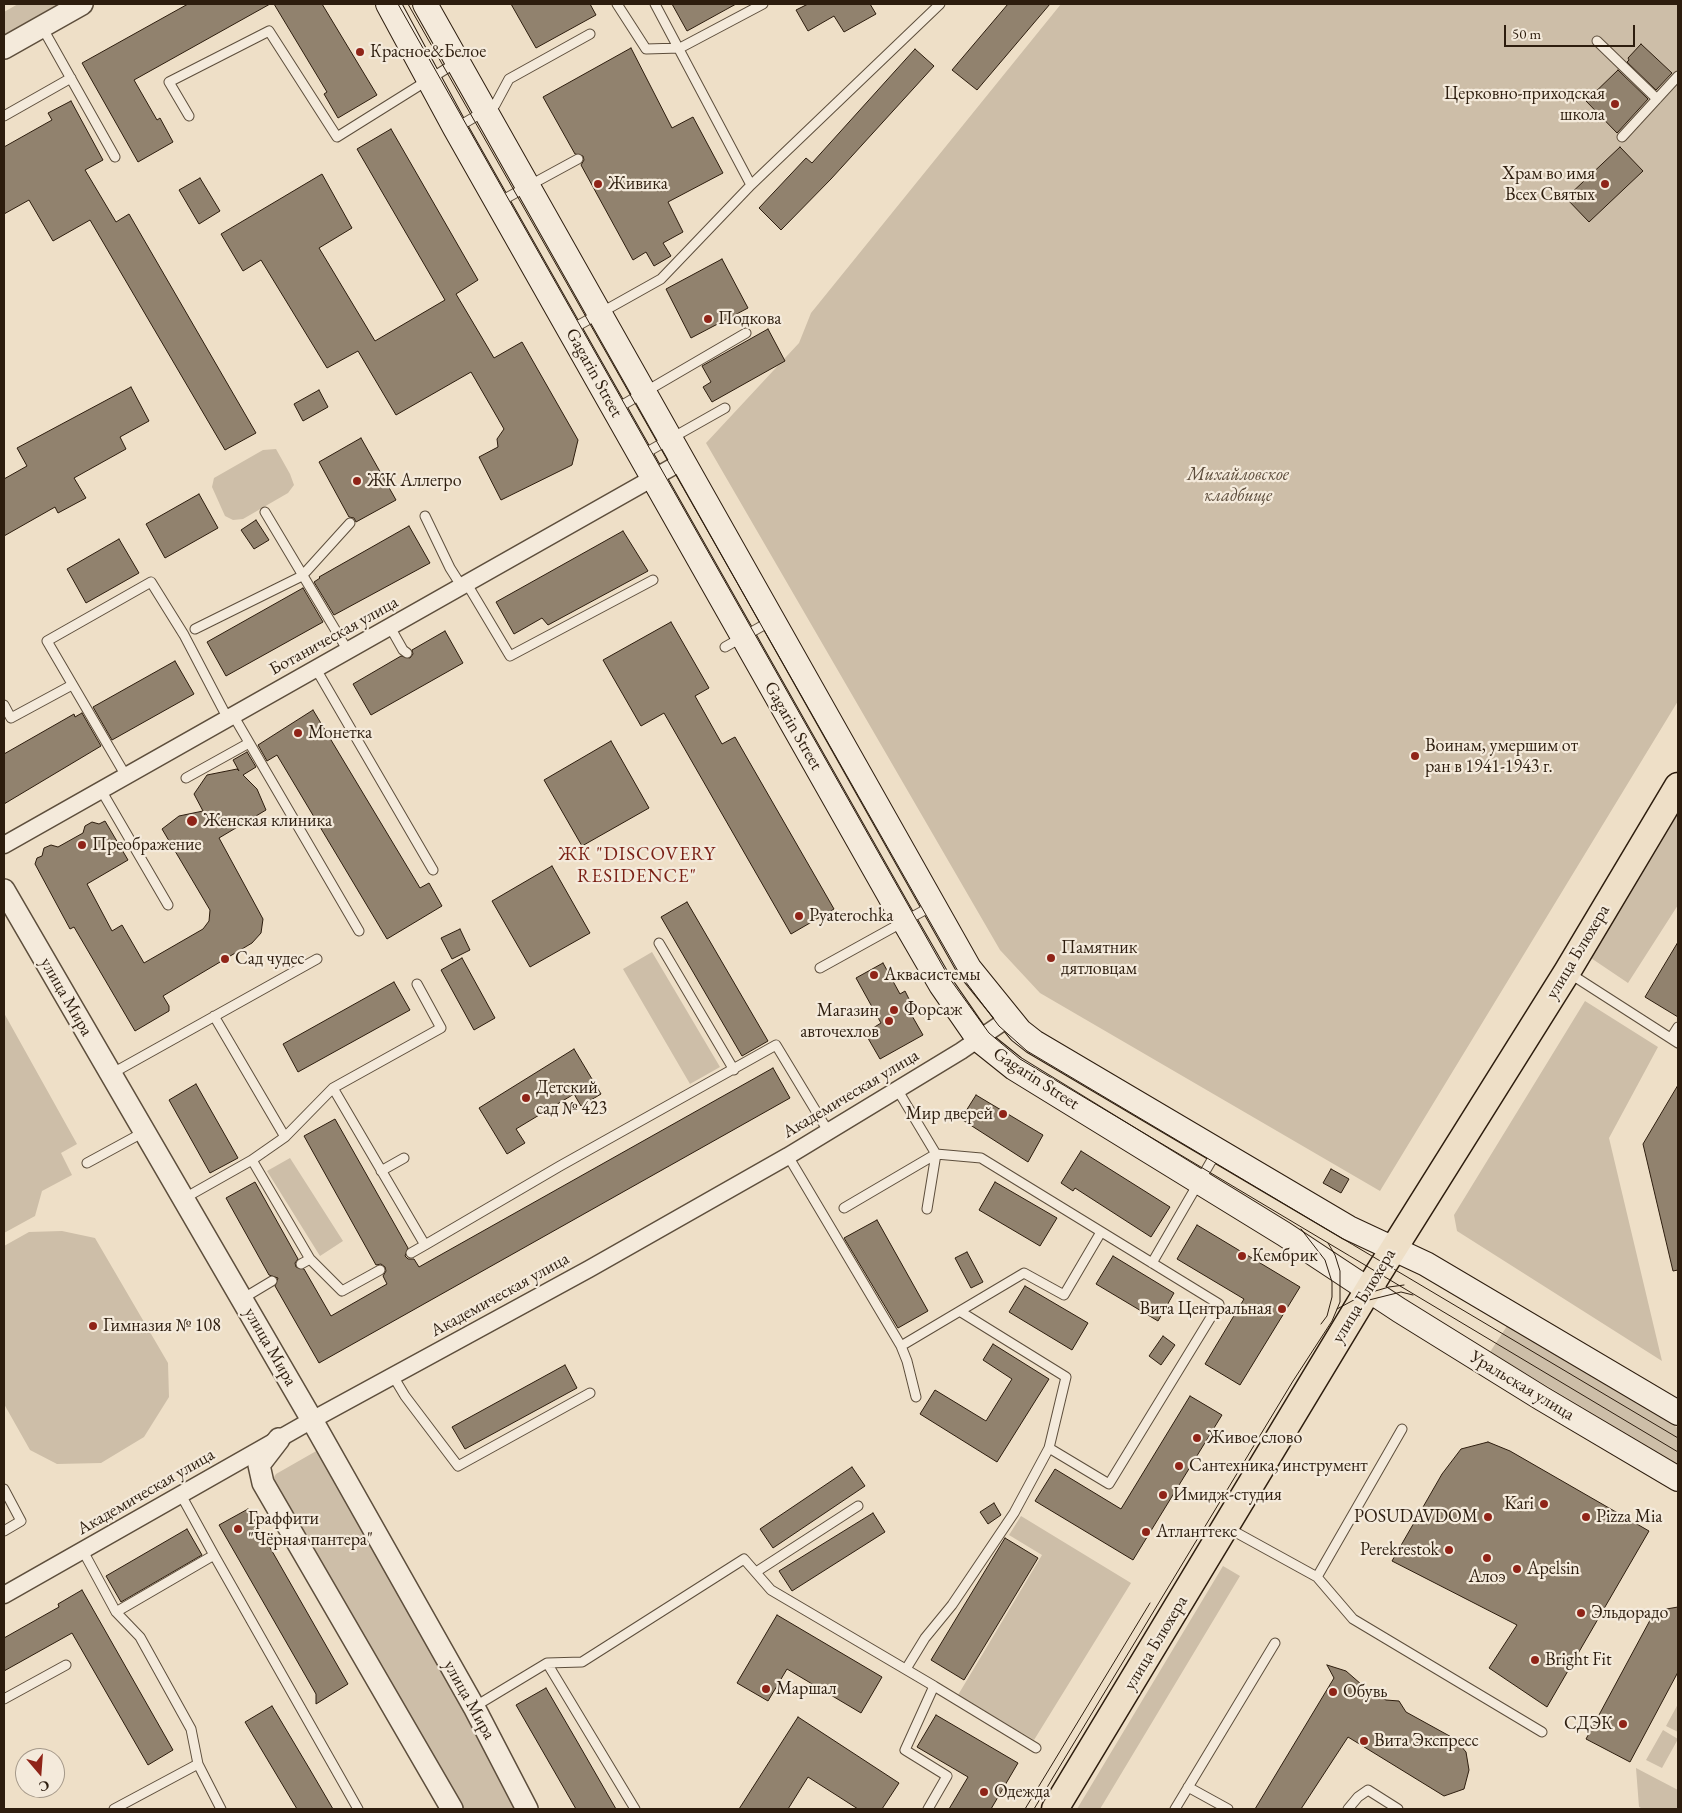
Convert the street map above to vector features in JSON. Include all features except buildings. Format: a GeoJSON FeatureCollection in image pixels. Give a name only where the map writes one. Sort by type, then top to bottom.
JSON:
{"type":"FeatureCollection","features":[{"type":"Feature","properties":{"kind":"main road","name":"Gagarin Street"},"geometry":{"type":"LineString","coordinates":[[388,4],[455,128],[653,478],[734,642],[904,921],[940,985],[979,1040],[1014,1068],[1198,1181],[1368,1289]]}},
{"type":"Feature","properties":{"kind":"main road","name":"Gagarin Street"},"geometry":{"type":"LineString","coordinates":[[425,4],[935,904],[969,968],[1009,1018],[1034,1042],[1349,1228],[1393,1248]]}},
{"type":"Feature","properties":{"kind":"main road","name":"улица Блюхера"},"geometry":{"type":"LineString","coordinates":[[1055,1809],[1368,1289],[1567,972],[1678,786]]}},
{"type":"Feature","properties":{"kind":"main road"},"geometry":{"type":"LineString","coordinates":[[1393,1248],[1426,1264],[1678,1413]]}},
{"type":"Feature","properties":{"kind":"main road","name":"Уральская улица"},"geometry":{"type":"LineString","coordinates":[[1368,1289],[1540,1398],[1678,1479]]}},
{"type":"Feature","properties":{"kind":"street"},"geometry":{"type":"LineString","coordinates":[[4,48],[82,4]]}},
{"type":"Feature","properties":{"kind":"street","name":"Ботаническая улица"},"geometry":{"type":"LineString","coordinates":[[4,845],[683,461]]}},
{"type":"Feature","properties":{"kind":"street","name":"улица Мира"},"geometry":{"type":"LineString","coordinates":[[4,890],[312,1420],[474,1707],[527,1809]]}},
{"type":"Feature","properties":{"kind":"street","name":"Академическая улица"},"geometry":{"type":"LineString","coordinates":[[4,1595],[312,1420],[589,1269],[788,1156],[979,1040],[1009,1018]]}},
{"type":"Feature","properties":{"kind":"street"},"geometry":{"type":"LineString","coordinates":[[279,1439],[259,1465],[263,1483],[446,1807]]}},
{"type":"Feature","properties":{"kind":"lane"},"geometry":{"type":"LineString","coordinates":[[617,4],[646,49],[680,48],[763,4]]}},
{"type":"Feature","properties":{"kind":"lane"},"geometry":{"type":"LineString","coordinates":[[655,4],[751,185]]}},
{"type":"Feature","properties":{"kind":"lane"},"geometry":{"type":"LineString","coordinates":[[569,330],[661,279],[751,185],[940,4]]}},
{"type":"Feature","properties":{"kind":"lane"},"geometry":{"type":"LineString","coordinates":[[42,27],[115,157]]}},
{"type":"Feature","properties":{"kind":"lane"},"geometry":{"type":"LineString","coordinates":[[189,116],[169,82],[269,31],[337,137],[458,62]]}},
{"type":"Feature","properties":{"kind":"lane"},"geometry":{"type":"LineString","coordinates":[[455,128],[495,105],[509,79],[590,34]]}},
{"type":"Feature","properties":{"kind":"lane"},"geometry":{"type":"LineString","coordinates":[[1597,41],[1657,99]]}},
{"type":"Feature","properties":{"kind":"lane"},"geometry":{"type":"LineString","coordinates":[[1622,137],[1678,76]]}},
{"type":"Feature","properties":{"kind":"lane"},"geometry":{"type":"LineString","coordinates":[[4,116],[72,78]]}},
{"type":"Feature","properties":{"kind":"lane"},"geometry":{"type":"LineString","coordinates":[[498,203],[578,159]]}},
{"type":"Feature","properties":{"kind":"lane"},"geometry":{"type":"LineString","coordinates":[[614,410],[746,334]]}},
{"type":"Feature","properties":{"kind":"lane"},"geometry":{"type":"LineString","coordinates":[[640,456],[725,408]]}},
{"type":"Feature","properties":{"kind":"lane"},"geometry":{"type":"LineString","coordinates":[[266,512],[302,576],[348,650]]}},
{"type":"Feature","properties":{"kind":"lane"},"geometry":{"type":"LineString","coordinates":[[425,516],[450,568],[464,585],[510,656],[653,580]]}},
{"type":"Feature","properties":{"kind":"lane"},"geometry":{"type":"LineString","coordinates":[[195,629],[302,576],[350,523]]}},
{"type":"Feature","properties":{"kind":"lane"},"geometry":{"type":"LineString","coordinates":[[126,776],[47,641],[151,582],[231,717],[249,743],[359,931]]}},
{"type":"Feature","properties":{"kind":"lane"},"geometry":{"type":"LineString","coordinates":[[734,642],[773,619]]}},
{"type":"Feature","properties":{"kind":"lane"},"geometry":{"type":"LineString","coordinates":[[390,627],[403,650],[407,653]]}},
{"type":"Feature","properties":{"kind":"lane"},"geometry":{"type":"LineString","coordinates":[[316,669],[433,870]]}},
{"type":"Feature","properties":{"kind":"lane"},"geometry":{"type":"LineString","coordinates":[[4,705],[11,718],[72,684]]}},
{"type":"Feature","properties":{"kind":"lane"},"geometry":{"type":"LineString","coordinates":[[186,778],[249,743]]}},
{"type":"Feature","properties":{"kind":"lane"},"geometry":{"type":"LineString","coordinates":[[101,790],[168,905]]}},
{"type":"Feature","properties":{"kind":"lane"},"geometry":{"type":"LineString","coordinates":[[820,968],[935,904]]}},
{"type":"Feature","properties":{"kind":"lane"},"geometry":{"type":"LineString","coordinates":[[659,943],[734,1070]]}},
{"type":"Feature","properties":{"kind":"lane"},"geometry":{"type":"LineString","coordinates":[[111,1074],[317,958]]}},
{"type":"Feature","properties":{"kind":"lane"},"geometry":{"type":"LineString","coordinates":[[1567,972],[1675,1040],[1678,1027]]}},
{"type":"Feature","properties":{"kind":"lane"},"geometry":{"type":"LineString","coordinates":[[183,1199],[252,1160],[285,1137],[334,1088],[441,1028],[417,984]]}},
{"type":"Feature","properties":{"kind":"lane"},"geometry":{"type":"LineString","coordinates":[[214,1016],[285,1137]]}},
{"type":"Feature","properties":{"kind":"lane"},"geometry":{"type":"LineString","coordinates":[[411,1253],[560,1166],[776,1045],[828,1131]]}},
{"type":"Feature","properties":{"kind":"lane"},"geometry":{"type":"LineString","coordinates":[[334,1088],[425,1245]]}},
{"type":"Feature","properties":{"kind":"lane"},"geometry":{"type":"LineString","coordinates":[[897,1089],[936,1154],[927,1209]]}},
{"type":"Feature","properties":{"kind":"lane"},"geometry":{"type":"LineString","coordinates":[[87,1163],[144,1132]]}},
{"type":"Feature","properties":{"kind":"lane"},"geometry":{"type":"LineString","coordinates":[[1152,1263],[1198,1181],[1218,1150]]}},
{"type":"Feature","properties":{"kind":"lane"},"geometry":{"type":"LineString","coordinates":[[844,1208],[936,1154],[981,1158],[1219,1304],[1109,1484],[1049,1448]]}},
{"type":"Feature","properties":{"kind":"lane"},"geometry":{"type":"LineString","coordinates":[[788,1156],[901,1346],[907,1361],[916,1397]]}},
{"type":"Feature","properties":{"kind":"lane"},"geometry":{"type":"LineString","coordinates":[[381,1170],[404,1158]]}},
{"type":"Feature","properties":{"kind":"lane"},"geometry":{"type":"LineString","coordinates":[[252,1160],[310,1259],[342,1291],[380,1270]]}},
{"type":"Feature","properties":{"kind":"lane"},"geometry":{"type":"LineString","coordinates":[[901,1346],[1024,1273],[1064,1295],[1101,1232]]}},
{"type":"Feature","properties":{"kind":"lane"},"geometry":{"type":"LineString","coordinates":[[301,1264],[310,1259]]}},
{"type":"Feature","properties":{"kind":"lane"},"geometry":{"type":"LineString","coordinates":[[242,1299],[272,1281]]}},
{"type":"Feature","properties":{"kind":"lane"},"geometry":{"type":"LineString","coordinates":[[906,1669],[925,1638],[952,1605],[1014,1513],[1049,1448],[1066,1377],[961,1312]]}},
{"type":"Feature","properties":{"kind":"lane"},"geometry":{"type":"LineString","coordinates":[[393,1376],[404,1396],[458,1466],[590,1393]]}},
{"type":"Feature","properties":{"kind":"lane"},"geometry":{"type":"LineString","coordinates":[[1317,1577],[1402,1429]]}},
{"type":"Feature","properties":{"kind":"lane"},"geometry":{"type":"LineString","coordinates":[[4,1489],[21,1521],[4,1532]]}},
{"type":"Feature","properties":{"kind":"lane"},"geometry":{"type":"LineString","coordinates":[[181,1495],[358,1809]]}},
{"type":"Feature","properties":{"kind":"lane"},"geometry":{"type":"LineString","coordinates":[[756,1572],[858,1506]]}},
{"type":"Feature","properties":{"kind":"lane"},"geometry":{"type":"LineString","coordinates":[[1226,1526],[1317,1577],[1353,1619],[1542,1732]]}},
{"type":"Feature","properties":{"kind":"lane"},"geometry":{"type":"LineString","coordinates":[[83,1551],[116,1612],[140,1637],[191,1729],[198,1764],[222,1809]]}},
{"type":"Feature","properties":{"kind":"lane"},"geometry":{"type":"LineString","coordinates":[[116,1612],[214,1555]]}},
{"type":"Feature","properties":{"kind":"lane"},"geometry":{"type":"LineString","coordinates":[[474,1707],[547,1663],[582,1662],[744,1559],[771,1590],[1036,1748]]}},
{"type":"Feature","properties":{"kind":"lane"},"geometry":{"type":"LineString","coordinates":[[1175,1809],[1275,1643]]}},
{"type":"Feature","properties":{"kind":"lane"},"geometry":{"type":"LineString","coordinates":[[547,1663],[635,1809]]}},
{"type":"Feature","properties":{"kind":"lane"},"geometry":{"type":"LineString","coordinates":[[4,1699],[66,1665]]}},
{"type":"Feature","properties":{"kind":"lane"},"geometry":{"type":"LineString","coordinates":[[928,1809],[947,1776],[905,1750],[934,1686]]}},
{"type":"Feature","properties":{"kind":"lane"},"geometry":{"type":"LineString","coordinates":[[114,1809],[198,1764]]}},
{"type":"Feature","properties":{"kind":"lane"},"geometry":{"type":"LineString","coordinates":[[1188,1787],[1228,1809]]}},
{"type":"Feature","properties":{"kind":"lane"},"geometry":{"type":"LineString","coordinates":[[1348,1809],[1358,1797],[1368,1790],[1398,1809]]}},
{"type":"Feature","properties":{"kind":"green space"},"geometry":{"type":"Polygon","coordinates":[[[18,4],[62,4],[4,36],[4,12],[18,4]]]}},
{"type":"Feature","properties":{"kind":"green space","name":"Михайловское кладбище"},"geometry":{"type":"Polygon","coordinates":[[[1061,4],[1678,4],[1678,701],[1380,1191],[1040,993],[1000,950],[706,443],[799,343],[811,313],[1061,4]]]}},
{"type":"Feature","properties":{"kind":"green space"},"geometry":{"type":"Polygon","coordinates":[[[276,449],[294,485],[288,493],[243,519],[233,520],[225,516],[212,487],[214,478],[263,450],[276,449]]]}},
{"type":"Feature","properties":{"kind":"green space"},"geometry":{"type":"Polygon","coordinates":[[[1678,806],[1678,905],[1628,983],[1585,954],[1678,806]]]}},
{"type":"Feature","properties":{"kind":"green space"},"geometry":{"type":"Polygon","coordinates":[[[652,952],[720,1067],[690,1084],[623,969],[652,952]]]}},
{"type":"Feature","properties":{"kind":"green space"},"geometry":{"type":"Polygon","coordinates":[[[1585,1001],[1658,1047],[1609,1138],[1662,1361],[1457,1231],[1454,1215],[1585,1001]]]}},
{"type":"Feature","properties":{"kind":"green space"},"geometry":{"type":"Polygon","coordinates":[[[4,1013],[77,1144],[61,1153],[72,1175],[42,1191],[35,1216],[4,1233],[4,1013]]]}},
{"type":"Feature","properties":{"kind":"green space"},"geometry":{"type":"Polygon","coordinates":[[[290,1158],[343,1241],[320,1256],[267,1171],[290,1158]]]}},
{"type":"Feature","properties":{"kind":"green space"},"geometry":{"type":"Polygon","coordinates":[[[62,1231],[95,1238],[168,1363],[169,1397],[144,1437],[101,1463],[57,1464],[30,1450],[4,1404],[4,1246],[29,1232],[62,1231]]]}},
{"type":"Feature","properties":{"kind":"green space"},"geometry":{"type":"Polygon","coordinates":[[[1507,1326],[1678,1428],[1678,1464],[1490,1352],[1507,1326]]]}},
{"type":"Feature","properties":{"kind":"green space"},"geometry":{"type":"Polygon","coordinates":[[[325,1446],[527,1809],[452,1809],[266,1490],[276,1474],[325,1446]]]}},
{"type":"Feature","properties":{"kind":"green space"},"geometry":{"type":"Polygon","coordinates":[[[1021,1516],[1131,1583],[1034,1740],[958,1695],[1042,1555],[1009,1535],[1021,1516]]]}},
{"type":"Feature","properties":{"kind":"green space"},"geometry":{"type":"Polygon","coordinates":[[[1223,1566],[1240,1576],[1100,1809],[1077,1809],[1223,1566]]]}},
{"type":"Feature","properties":{"kind":"green space"},"geometry":{"type":"Polygon","coordinates":[[[1678,1704],[1678,1732],[1666,1726],[1678,1704]]]}},
{"type":"Feature","properties":{"kind":"green space"},"geometry":{"type":"Polygon","coordinates":[[[1663,1730],[1678,1739],[1662,1768],[1646,1760],[1663,1730]]]}},
{"type":"Feature","properties":{"kind":"green space"},"geometry":{"type":"Polygon","coordinates":[[[1636,1768],[1678,1790],[1678,1809],[1643,1809],[1639,1807],[1636,1768]]]}},
{"type":"Feature","properties":{"kind":"tram line"},"geometry":{"type":"LineString","coordinates":[[398,4],[950,979],[989,1033],[1020,1059],[1678,1452]]}},
{"type":"Feature","properties":{"kind":"tram line"},"geometry":{"type":"LineString","coordinates":[[408,4],[959,973],[999,1026],[1027,1051],[1678,1438]]}},
{"type":"Feature","properties":{"kind":"tram line"},"geometry":{"type":"LineString","coordinates":[[1301,1229],[1325,1260],[1332,1282],[1332,1297],[1327,1316],[1321,1324]]}},
{"type":"Feature","properties":{"kind":"tram line"},"geometry":{"type":"LineString","coordinates":[[1034,1809],[1293,1381],[1332,1321],[1340,1302],[1340,1271],[1335,1255],[1328,1243]]}},
{"type":"Feature","properties":{"kind":"tram line"},"geometry":{"type":"LineString","coordinates":[[1337,1309],[1365,1294],[1404,1285]]}},
{"type":"Feature","properties":{"kind":"tram line"},"geometry":{"type":"LineString","coordinates":[[1369,1300],[1401,1292],[1413,1295]]}},
{"type":"Feature","properties":{"kind":"tram line"},"geometry":{"type":"LineString","coordinates":[[1025,1809],[1150,1603]]}},
{"type":"Feature","properties":{"kind":"place","name":"Красное&Белое"},"geometry":{"type":"Point","coordinates":[360,52]}},
{"type":"Feature","properties":{"kind":"place","name":"Церковно-приходская школа"},"geometry":{"type":"Point","coordinates":[1615,104]}},
{"type":"Feature","properties":{"kind":"place","name":"Живика"},"geometry":{"type":"Point","coordinates":[598,184]}},
{"type":"Feature","properties":{"kind":"place","name":"Храм во имя Всех Святых"},"geometry":{"type":"Point","coordinates":[1605,184]}},
{"type":"Feature","properties":{"kind":"place","name":"Подкова"},"geometry":{"type":"Point","coordinates":[708,319]}},
{"type":"Feature","properties":{"kind":"place","name":"ЖК Аллегро"},"geometry":{"type":"Point","coordinates":[357,481]}},
{"type":"Feature","properties":{"kind":"place","name":"Монетка"},"geometry":{"type":"Point","coordinates":[298,733]}},
{"type":"Feature","properties":{"kind":"place","name":"Воинам, умершим от ран в 1941-1943 г."},"geometry":{"type":"Point","coordinates":[1415,756]}},
{"type":"Feature","properties":{"kind":"place","name":"Женская клиника"},"geometry":{"type":"Point","coordinates":[192,821]}},
{"type":"Feature","properties":{"kind":"place","name":"Преображение"},"geometry":{"type":"Point","coordinates":[82,845]}},
{"type":"Feature","properties":{"kind":"place","name":"Pyaterochka"},"geometry":{"type":"Point","coordinates":[799,916]}},
{"type":"Feature","properties":{"kind":"place","name":"Памятник дятловцам"},"geometry":{"type":"Point","coordinates":[1051,958]}},
{"type":"Feature","properties":{"kind":"place","name":"Сад чудес"},"geometry":{"type":"Point","coordinates":[225,959]}},
{"type":"Feature","properties":{"kind":"place","name":"Аквасистемы"},"geometry":{"type":"Point","coordinates":[874,975]}},
{"type":"Feature","properties":{"kind":"place","name":"Форсаж"},"geometry":{"type":"Point","coordinates":[894,1010]}},
{"type":"Feature","properties":{"kind":"place","name":"Магазин авточехлов"},"geometry":{"type":"Point","coordinates":[889,1021]}},
{"type":"Feature","properties":{"kind":"place","name":"Детский сад № 423"},"geometry":{"type":"Point","coordinates":[526,1098]}},
{"type":"Feature","properties":{"kind":"place","name":"Мир дверей"},"geometry":{"type":"Point","coordinates":[1003,1114]}},
{"type":"Feature","properties":{"kind":"place","name":"Кембрик"},"geometry":{"type":"Point","coordinates":[1242,1256]}},
{"type":"Feature","properties":{"kind":"place","name":"Вита Центральная"},"geometry":{"type":"Point","coordinates":[1282,1309]}},
{"type":"Feature","properties":{"kind":"place","name":"Гимназия № 108"},"geometry":{"type":"Point","coordinates":[93,1326]}},
{"type":"Feature","properties":{"kind":"place","name":"Живое слово"},"geometry":{"type":"Point","coordinates":[1197,1438]}},
{"type":"Feature","properties":{"kind":"place","name":"Сантехника, инструмент"},"geometry":{"type":"Point","coordinates":[1179,1466]}},
{"type":"Feature","properties":{"kind":"place","name":"Имидж-студия"},"geometry":{"type":"Point","coordinates":[1163,1495]}},
{"type":"Feature","properties":{"kind":"place","name":"Kari"},"geometry":{"type":"Point","coordinates":[1544,1504]}},
{"type":"Feature","properties":{"kind":"place","name":"POSUDAVDOM"},"geometry":{"type":"Point","coordinates":[1488,1517]}},
{"type":"Feature","properties":{"kind":"place","name":"Pizza Mia"},"geometry":{"type":"Point","coordinates":[1586,1517]}},
{"type":"Feature","properties":{"kind":"place","name":"Граффити \"Чёрная пантера\""},"geometry":{"type":"Point","coordinates":[238,1529]}},
{"type":"Feature","properties":{"kind":"place","name":"Атланттекс"},"geometry":{"type":"Point","coordinates":[1146,1532]}},
{"type":"Feature","properties":{"kind":"place","name":"Perekrestok"},"geometry":{"type":"Point","coordinates":[1449,1550]}},
{"type":"Feature","properties":{"kind":"place","name":"Алоэ"},"geometry":{"type":"Point","coordinates":[1487,1558]}},
{"type":"Feature","properties":{"kind":"place","name":"Apelsin"},"geometry":{"type":"Point","coordinates":[1517,1569]}},
{"type":"Feature","properties":{"kind":"place","name":"Эльдорадо"},"geometry":{"type":"Point","coordinates":[1581,1613]}},
{"type":"Feature","properties":{"kind":"place","name":"Bright Fit"},"geometry":{"type":"Point","coordinates":[1535,1660]}},
{"type":"Feature","properties":{"kind":"place","name":"Маршал"},"geometry":{"type":"Point","coordinates":[766,1689]}},
{"type":"Feature","properties":{"kind":"place","name":"Обувь"},"geometry":{"type":"Point","coordinates":[1333,1692]}},
{"type":"Feature","properties":{"kind":"place","name":"СДЭК"},"geometry":{"type":"Point","coordinates":[1623,1724]}},
{"type":"Feature","properties":{"kind":"place","name":"Вита Экспресс"},"geometry":{"type":"Point","coordinates":[1364,1741]}},
{"type":"Feature","properties":{"kind":"place","name":"Одежда"},"geometry":{"type":"Point","coordinates":[984,1792]}},
{"type":"Feature","properties":{"kind":"district","name":"ЖК \"DISCOVERY RESIDENCE\""},"geometry":{"type":"Point","coordinates":[637,866]}}]}
